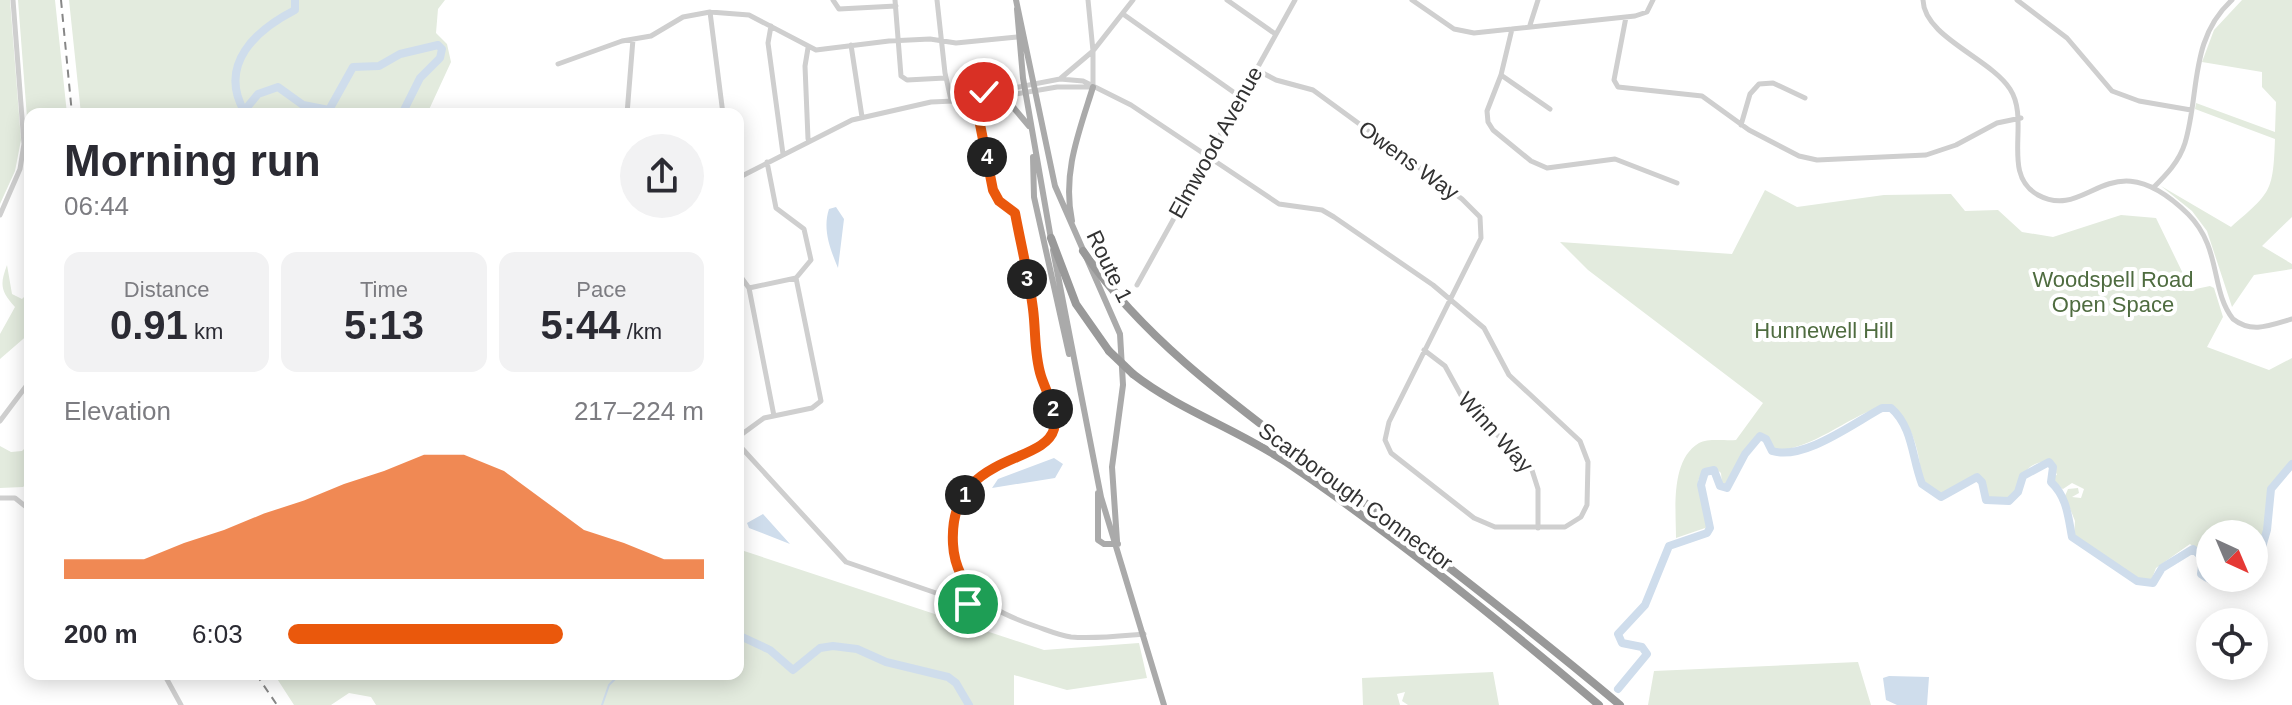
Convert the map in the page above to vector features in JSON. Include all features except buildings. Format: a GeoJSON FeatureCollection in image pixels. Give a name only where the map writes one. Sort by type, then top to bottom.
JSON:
{"type":"FeatureCollection","features":[{"type":"Feature","properties":{"kind":"highway","name":"Scarborough Connector"},"geometry":{"type":"LineString","coordinates":[[1051,238],[1076,304],[1109,351],[1133,374],[1169,399],[1256,443],[1312,481],[1527,645],[1599,705]]}},
{"type":"Feature","properties":{"kind":"highway","name":"Scarborough Connector"},"geometry":{"type":"LineString","coordinates":[[1083,251],[1126,307],[1209,380],[1536,635],[1620,705]]}},
{"type":"Feature","properties":{"kind":"main road","name":"Route 1"},"geometry":{"type":"LineString","coordinates":[[1016,0],[1017,37],[1031,131],[1096,474],[1106,517],[1118,544],[1164,705]]}},
{"type":"Feature","properties":{"kind":"main road","name":"Route 1"},"geometry":{"type":"LineString","coordinates":[[1017,9],[1055,186],[1075,236],[1114,315],[1121,344],[1123,385],[1112,467],[1118,544]]}},
{"type":"Feature","properties":{"kind":"main road"},"geometry":{"type":"LineString","coordinates":[[1075,236],[1068,177],[1093,87]]}},
{"type":"Feature","properties":{"kind":"main road"},"geometry":{"type":"LineString","coordinates":[[977,98],[1013,107],[1031,131]]}},
{"type":"Feature","properties":{"kind":"main road"},"geometry":{"type":"LineString","coordinates":[[1034,145],[1034,197],[1059,321],[1079,386]]}},
{"type":"Feature","properties":{"kind":"main road"},"geometry":{"type":"LineString","coordinates":[[1096,474],[1097,536],[1104,544],[1118,544]]}},
{"type":"Feature","properties":{"kind":"street"},"geometry":{"type":"LineString","coordinates":[[0,215],[20,169],[24,144],[13,0]]}},
{"type":"Feature","properties":{"kind":"street"},"geometry":{"type":"LineString","coordinates":[[833,0],[836,9],[895,3],[903,78],[945,78]]}},
{"type":"Feature","properties":{"kind":"street"},"geometry":{"type":"LineString","coordinates":[[937,0],[945,78],[951,100]]}},
{"type":"Feature","properties":{"kind":"street"},"geometry":{"type":"LineString","coordinates":[[1088,0],[1093,87]]}},
{"type":"Feature","properties":{"kind":"street"},"geometry":{"type":"LineString","coordinates":[[744,175],[808,139],[862,117],[1025,89],[1060,79],[1093,51],[1133,0]]}},
{"type":"Feature","properties":{"kind":"street"},"geometry":{"type":"LineString","coordinates":[[1227,0],[1274,33]]}},
{"type":"Feature","properties":{"kind":"street","name":"Elmwood Avenue"},"geometry":{"type":"LineString","coordinates":[[1137,285],[1239,96],[1295,0]]}},
{"type":"Feature","properties":{"kind":"street"},"geometry":{"type":"LineString","coordinates":[[1412,0],[1459,31],[1483,34],[1530,25],[1626,17],[1647,12],[1653,0]]}},
{"type":"Feature","properties":{"kind":"street"},"geometry":{"type":"LineString","coordinates":[[1530,25],[1538,0]]}},
{"type":"Feature","properties":{"kind":"street"},"geometry":{"type":"LineString","coordinates":[[1923,0],[1924,12],[1934,26],[2002,78],[2016,100],[2021,118],[2020,174],[2038,195],[2054,200],[2069,199],[2127,179],[2153,188],[2188,214],[2202,232],[2233,319],[2245,327],[2260,328],[2292,319]]}},
{"type":"Feature","properties":{"kind":"street"},"geometry":{"type":"LineString","coordinates":[[2017,0],[2067,38],[2112,91],[2130,99],[2191,110]]}},
{"type":"Feature","properties":{"kind":"street"},"geometry":{"type":"LineString","coordinates":[[2153,188],[2179,156],[2191,110],[2202,44],[2212,22],[2232,0]]}},
{"type":"Feature","properties":{"kind":"street"},"geometry":{"type":"LineString","coordinates":[[558,64],[651,36],[678,18],[710,12],[744,13],[808,48],[1017,37]]}},
{"type":"Feature","properties":{"kind":"street"},"geometry":{"type":"LineString","coordinates":[[710,12],[722,108]]}},
{"type":"Feature","properties":{"kind":"street"},"geometry":{"type":"LineString","coordinates":[[1123,14],[1239,96]]}},
{"type":"Feature","properties":{"kind":"street"},"geometry":{"type":"LineString","coordinates":[[1626,17],[1614,80],[1618,87],[1702,96],[1741,125],[1803,157],[1839,160],[1926,155],[1956,145],[1997,123],[2021,118]]}},
{"type":"Feature","properties":{"kind":"street"},"geometry":{"type":"LineString","coordinates":[[771,26],[768,43],[783,154]]}},
{"type":"Feature","properties":{"kind":"street"},"geometry":{"type":"LineString","coordinates":[[1512,29],[1501,75],[1488,107],[1488,122],[1536,164],[1556,169],[1611,159],[1677,183]]}},
{"type":"Feature","properties":{"kind":"street"},"geometry":{"type":"LineString","coordinates":[[627,108],[633,39]]}},
{"type":"Feature","properties":{"kind":"street"},"geometry":{"type":"LineString","coordinates":[[851,45],[862,117]]}},
{"type":"Feature","properties":{"kind":"street"},"geometry":{"type":"LineString","coordinates":[[808,48],[805,66],[808,139]]}},
{"type":"Feature","properties":{"kind":"street"},"geometry":{"type":"LineString","coordinates":[[1078,66],[1094,70]]}},
{"type":"Feature","properties":{"kind":"street","name":"Owens Way"},"geometry":{"type":"LineString","coordinates":[[1255,69],[1276,80],[1313,90],[1475,209],[1481,221],[1481,238],[1389,422],[1385,436],[1389,449],[1474,518],[1495,527],[1538,528]]}},
{"type":"Feature","properties":{"kind":"street"},"geometry":{"type":"LineString","coordinates":[[1501,75],[1550,109]]}},
{"type":"Feature","properties":{"kind":"street"},"geometry":{"type":"LineString","coordinates":[[1060,79],[1083,81],[1131,105],[1282,206],[1326,212],[1451,300],[1484,328],[1503,365],[1517,384],[1578,437],[1585,448],[1588,496],[1584,512],[1571,525],[1538,528]]}},
{"type":"Feature","properties":{"kind":"street"},"geometry":{"type":"LineString","coordinates":[[1741,125],[1748,97],[1759,84],[1773,83],[1805,98]]}},
{"type":"Feature","properties":{"kind":"street"},"geometry":{"type":"LineString","coordinates":[[1035,87],[1093,87]]}},
{"type":"Feature","properties":{"kind":"street"},"geometry":{"type":"LineString","coordinates":[[977,98],[1025,89]]}},
{"type":"Feature","properties":{"kind":"street"},"geometry":{"type":"LineString","coordinates":[[977,98],[994,192],[1015,213],[1033,308],[1036,358],[1055,418],[1052,434],[1044,443],[987,471],[959,507],[953,531],[957,564],[967,586],[982,603],[1003,615],[1065,636],[1144,634]]}},
{"type":"Feature","properties":{"kind":"street"},"geometry":{"type":"LineString","coordinates":[[749,288],[796,278],[811,260],[803,227],[776,208],[767,162]]}},
{"type":"Feature","properties":{"kind":"street"},"geometry":{"type":"LineString","coordinates":[[1668,179],[1672,170]]}},
{"type":"Feature","properties":{"kind":"street"},"geometry":{"type":"LineString","coordinates":[[744,432],[760,420],[812,408],[822,398],[796,278]]}},
{"type":"Feature","properties":{"kind":"street"},"geometry":{"type":"LineString","coordinates":[[744,281],[749,288],[774,416]]}},
{"type":"Feature","properties":{"kind":"street","name":"Winn Way"},"geometry":{"type":"LineString","coordinates":[[1424,350],[1445,366],[1467,406],[1534,471],[1538,528]]}},
{"type":"Feature","properties":{"kind":"street"},"geometry":{"type":"LineString","coordinates":[[0,421],[24,389]]}},
{"type":"Feature","properties":{"kind":"street"},"geometry":{"type":"LineString","coordinates":[[744,451],[849,565],[968,604],[982,603]]}},
{"type":"Feature","properties":{"kind":"street"},"geometry":{"type":"LineString","coordinates":[[0,498],[15,498],[24,505]]}},
{"type":"Feature","properties":{"kind":"street"},"geometry":{"type":"LineString","coordinates":[[167,680],[181,705]]}},
{"type":"Feature","properties":{"kind":"green space"},"geometry":{"type":"Polygon","coordinates":[[[0,0],[10,0],[21,140],[15,171],[0,204],[0,0]]]}},
{"type":"Feature","properties":{"kind":"green space"},"geometry":{"type":"Polygon","coordinates":[[[18,0],[55,0],[66,108],[26,108],[18,0]]]}},
{"type":"Feature","properties":{"kind":"green space"},"geometry":{"type":"Polygon","coordinates":[[[69,0],[445,0],[438,9],[436,33],[447,44],[451,62],[430,108],[80,108],[69,0]]]}},
{"type":"Feature","properties":{"kind":"green space"},"geometry":{"type":"Polygon","coordinates":[[[2242,0],[2292,0],[2292,217],[2262,246],[2292,264],[2292,269],[2254,275],[2232,307],[2207,231],[2192,211],[2161,186],[2231,227],[2262,198],[2271,181],[2275,139],[2195,109],[2196,103],[2275,132],[2276,102],[2262,87],[2262,72],[2202,62],[2214,30],[2242,0]]]}},
{"type":"Feature","properties":{"kind":"green space","name":"Hunnewell Hill"},"geometry":{"type":"Polygon","coordinates":[[[1765,190],[1797,207],[1884,195],[1951,194],[1965,211],[1998,210],[2022,232],[2053,237],[2121,215],[2156,218],[2191,290],[2214,288],[2223,317],[2207,347],[2269,370],[2292,358],[2292,461],[2269,488],[2265,520],[2196,520],[2196,550],[2190,544],[2156,568],[2151,581],[2140,580],[2074,537],[2075,521],[2065,496],[2068,489],[2078,488],[2079,493],[2072,497],[2081,498],[2084,489],[2072,483],[2063,489],[2054,485],[2052,476],[2057,475],[2052,462],[2031,466],[2019,481],[2014,495],[2006,500],[1988,499],[1984,483],[1976,477],[1941,496],[1921,478],[1914,438],[1903,418],[1888,405],[1792,448],[1776,451],[1765,438],[1754,439],[1725,484],[1722,484],[1721,473],[1714,467],[1703,469],[1698,481],[1708,527],[1676,538],[1677,486],[1683,461],[1703,441],[1736,440],[1763,403],[1588,270],[1560,242],[1732,254],[1765,190]]]}},
{"type":"Feature","properties":{"kind":"green space"},"geometry":{"type":"Polygon","coordinates":[[[7,265],[12,294],[22,299],[24,297],[24,338],[0,359],[0,334],[15,307],[6,296],[3,277],[7,265]]]}},
{"type":"Feature","properties":{"kind":"green space"},"geometry":{"type":"Polygon","coordinates":[[[0,446],[11,452],[24,449],[24,486],[0,488],[0,446]]]}},
{"type":"Feature","properties":{"kind":"green space"},"geometry":{"type":"Polygon","coordinates":[[[744,551],[1044,650],[1139,643],[1147,678],[1067,690],[1014,675],[1014,705],[376,705],[371,697],[349,693],[331,705],[294,705],[278,680],[744,680],[744,551]]]}},
{"type":"Feature","properties":{"kind":"green space"},"geometry":{"type":"Polygon","coordinates":[[[1858,662],[1871,705],[1648,705],[1654,671],[1858,662]]]}},
{"type":"Feature","properties":{"kind":"green space"},"geometry":{"type":"Polygon","coordinates":[[[1493,672],[1499,705],[1408,705],[1402,701],[1405,692],[1397,694],[1400,705],[1363,705],[1362,678],[1493,672]]]}},
{"type":"Feature","properties":{"kind":"water"},"geometry":{"type":"Polygon","coordinates":[[[836,207],[844,219],[838,268],[826,225],[829,209],[836,207]]]}},
{"type":"Feature","properties":{"kind":"water"},"geometry":{"type":"Polygon","coordinates":[[[1054,458],[1063,464],[1055,478],[992,488],[998,479],[1054,458]]]}},
{"type":"Feature","properties":{"kind":"water"},"geometry":{"type":"Polygon","coordinates":[[[763,514],[790,544],[749,528],[747,523],[763,514]]]}},
{"type":"Feature","properties":{"kind":"water"},"geometry":{"type":"Polygon","coordinates":[[[1929,677],[1927,705],[1897,705],[1886,700],[1883,678],[1929,677]]]}},
{"type":"Feature","properties":{"kind":"waterway"},"geometry":{"type":"LineString","coordinates":[[243,108],[237,94],[238,64],[255,38],[295,10],[295,0]]}},
{"type":"Feature","properties":{"kind":"waterway"},"geometry":{"type":"LineString","coordinates":[[330,108],[353,67],[379,66],[400,54],[438,45],[442,49],[440,58],[420,78],[405,108]]}},
{"type":"Feature","properties":{"kind":"waterway"},"geometry":{"type":"LineString","coordinates":[[246,108],[258,94],[278,87],[303,105],[319,108]]}},
{"type":"Feature","properties":{"kind":"waterway"},"geometry":{"type":"LineString","coordinates":[[1618,689],[1647,654],[1642,647],[1622,643],[1618,634],[1645,605],[1669,546],[1707,533],[1710,528],[1701,485],[1705,472],[1714,470],[1720,486],[1727,488],[1745,454],[1760,436],[1766,439],[1772,451],[1785,453],[1814,445],[1882,408],[1891,408],[1904,424],[1922,484],[1941,497],[1977,477],[1982,482],[1986,500],[2009,501],[2018,492],[2023,476],[2049,462],[2053,467],[2051,482],[2064,500],[2072,537],[2137,581],[2153,583],[2162,568],[2193,549],[2196,552]]}},
{"type":"Feature","properties":{"kind":"waterway"},"geometry":{"type":"LineString","coordinates":[[2268,520],[2271,489],[2292,464]]}},
{"type":"Feature","properties":{"kind":"waterway"},"geometry":{"type":"LineString","coordinates":[[744,638],[770,650],[793,670],[820,648],[857,649],[886,662],[948,677],[956,683],[969,705]]}},
{"type":"Feature","properties":{"kind":"waterway"},"geometry":{"type":"LineString","coordinates":[[602,705],[614,680]]}},
{"type":"Feature","properties":{"kind":"railway"},"geometry":{"type":"LineString","coordinates":[[61,0],[71,108]]}},
{"type":"Feature","properties":{"kind":"railway"},"geometry":{"type":"LineString","coordinates":[[260,680],[277,705]]}},
{"type":"Feature","properties":{"kind":"route"},"geometry":{"type":"LineString","coordinates":[[968,604],[982,603],[962,576],[954,552],[954,522],[963,498],[974,482],[987,471],[1044,443],[1052,434],[1055,418],[1036,358],[1033,308],[1015,213],[999,201],[993,190],[974,94],[984,92]]}},
{"type":"Feature","properties":{"kind":"park label","name":"Woodspell Road Open Space"},"geometry":{"type":"Point","coordinates":[2113,292]}}]}
